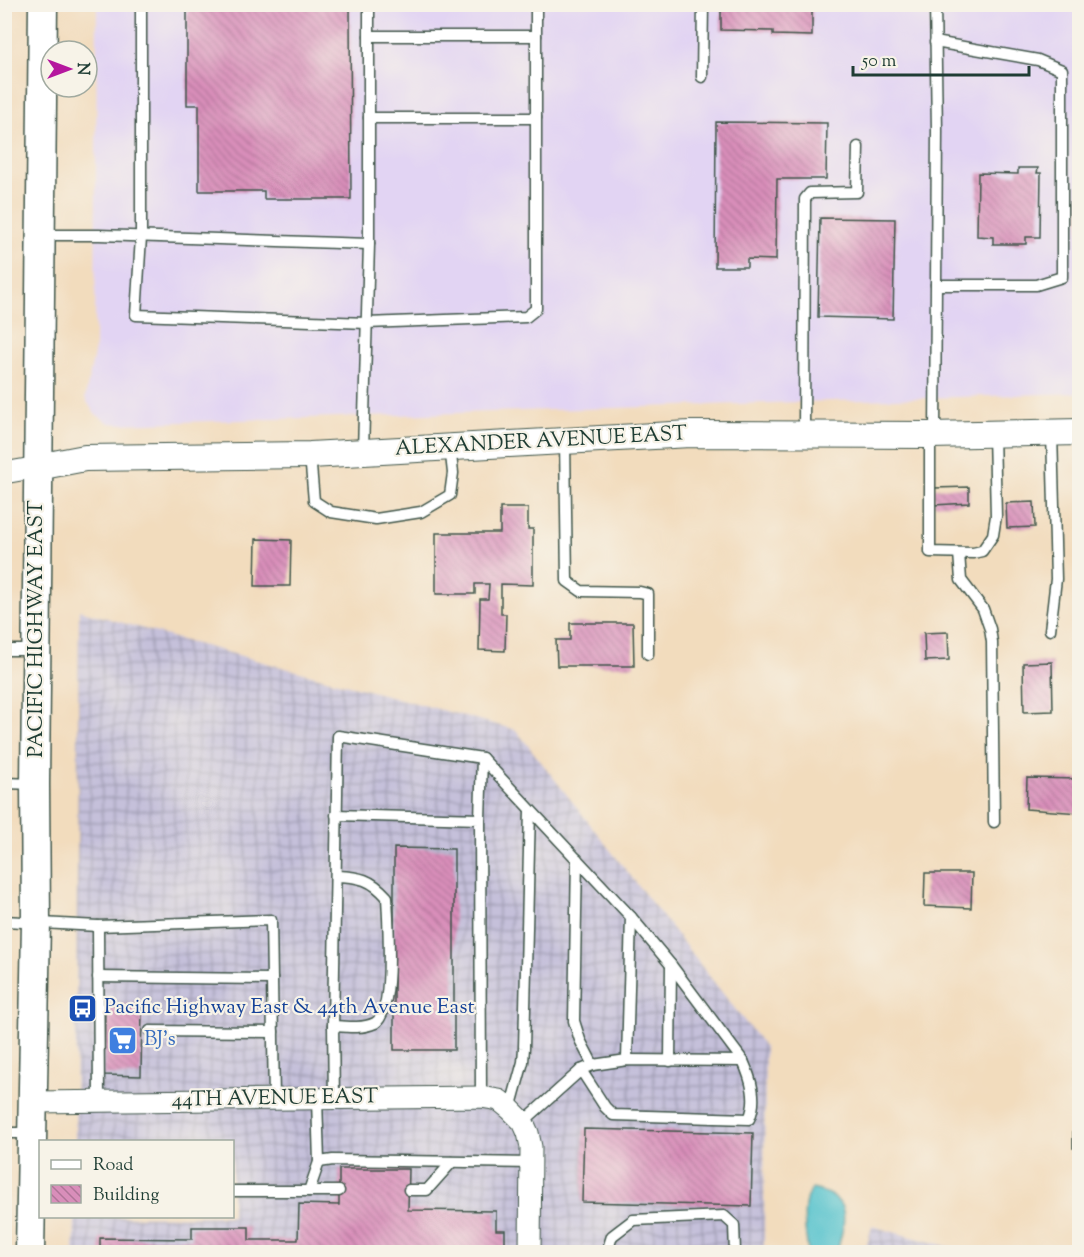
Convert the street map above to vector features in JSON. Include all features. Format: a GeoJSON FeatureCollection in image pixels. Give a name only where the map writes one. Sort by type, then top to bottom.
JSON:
{"type":"FeatureCollection","features":[{"type":"Feature","properties":{"kind":"main road","name":"PACIFIC HIGHWAY EAST"},"geometry":{"type":"LineString","coordinates":[[30,1252],[36,1189],[18,1133],[32,1101],[36,922],[35,784],[43,4]]}},
{"type":"Feature","properties":{"kind":"street","name":"ALEXANDER AVENUE EAST"},"geometry":{"type":"LineString","coordinates":[[4,473],[85,458],[310,455],[690,434],[933,435],[1080,432]]}},
{"type":"Feature","properties":{"kind":"street","name":"44TH AVENUE EAST"},"geometry":{"type":"LineString","coordinates":[[32,1101],[481,1097],[499,1100],[516,1115]]}},
{"type":"Feature","properties":{"kind":"street"},"geometry":{"type":"LineString","coordinates":[[516,1115],[531,1147],[530,1252]]}},
{"type":"Feature","properties":{"kind":"lane"},"geometry":{"type":"LineString","coordinates":[[141,4],[141,237],[136,315],[367,323],[526,317],[536,309],[536,4]]}},
{"type":"Feature","properties":{"kind":"lane"},"geometry":{"type":"LineString","coordinates":[[363,452],[369,244],[369,4]]}},
{"type":"Feature","properties":{"kind":"lane"},"geometry":{"type":"LineString","coordinates":[[702,77],[703,4]]}},
{"type":"Feature","properties":{"kind":"lane"},"geometry":{"type":"LineString","coordinates":[[935,4],[936,285],[930,552],[982,551],[993,535],[996,516],[994,434]]}},
{"type":"Feature","properties":{"kind":"lane"},"geometry":{"type":"LineString","coordinates":[[369,36],[536,36]]}},
{"type":"Feature","properties":{"kind":"lane"},"geometry":{"type":"LineString","coordinates":[[936,42],[1038,60],[1062,70],[1062,277],[1036,285],[936,285]]}},
{"type":"Feature","properties":{"kind":"lane"},"geometry":{"type":"LineString","coordinates":[[369,118],[536,118]]}},
{"type":"Feature","properties":{"kind":"lane"},"geometry":{"type":"LineString","coordinates":[[804,434],[805,199],[810,193],[857,192],[858,147]]}},
{"type":"Feature","properties":{"kind":"lane"},"geometry":{"type":"LineString","coordinates":[[41,236],[99,235],[369,244]]}},
{"type":"Feature","properties":{"kind":"lane"},"geometry":{"type":"LineString","coordinates":[[1050,630],[1056,579],[1052,433]]}},
{"type":"Feature","properties":{"kind":"lane"},"geometry":{"type":"LineString","coordinates":[[565,440],[567,581],[580,591],[648,594],[648,654]]}},
{"type":"Feature","properties":{"kind":"lane"},"geometry":{"type":"LineString","coordinates":[[310,455],[314,501],[331,512],[376,519],[421,512],[450,495],[453,473],[450,446]]}},
{"type":"Feature","properties":{"kind":"lane"},"geometry":{"type":"LineString","coordinates":[[959,553],[961,580],[983,609],[992,642],[994,822]]}},
{"type":"Feature","properties":{"kind":"lane"},"geometry":{"type":"LineString","coordinates":[[4,650],[37,650]]}},
{"type":"Feature","properties":{"kind":"lane"},"geometry":{"type":"LineString","coordinates":[[309,1191],[319,1162],[333,1026],[338,736],[482,758],[631,917],[670,965],[743,1061],[751,1077],[753,1111],[749,1119],[613,1115],[605,1107],[581,1070]]}},
{"type":"Feature","properties":{"kind":"lane"},"geometry":{"type":"LineString","coordinates":[[481,1097],[480,819],[482,758]]}},
{"type":"Feature","properties":{"kind":"lane"},"geometry":{"type":"LineString","coordinates":[[4,783],[35,784]]}},
{"type":"Feature","properties":{"kind":"lane"},"geometry":{"type":"LineString","coordinates":[[516,1115],[524,1048],[530,810]]}},
{"type":"Feature","properties":{"kind":"lane"},"geometry":{"type":"LineString","coordinates":[[336,815],[480,819]]}},
{"type":"Feature","properties":{"kind":"lane"},"geometry":{"type":"LineString","coordinates":[[577,859],[573,1021],[593,1065]]}},
{"type":"Feature","properties":{"kind":"lane"},"geometry":{"type":"LineString","coordinates":[[333,1026],[356,1027],[376,1022],[384,1012],[388,990],[387,897],[376,884],[354,877],[337,876]]}},
{"type":"Feature","properties":{"kind":"lane"},"geometry":{"type":"LineString","coordinates":[[627,1060],[631,917]]}},
{"type":"Feature","properties":{"kind":"lane"},"geometry":{"type":"LineString","coordinates":[[4,921],[98,926],[271,920],[274,1099]]}},
{"type":"Feature","properties":{"kind":"lane"},"geometry":{"type":"LineString","coordinates":[[98,926],[99,1101]]}},
{"type":"Feature","properties":{"kind":"lane"},"geometry":{"type":"LineString","coordinates":[[670,965],[670,1061]]}},
{"type":"Feature","properties":{"kind":"lane"},"geometry":{"type":"LineString","coordinates":[[98,977],[272,979]]}},
{"type":"Feature","properties":{"kind":"lane"},"geometry":{"type":"LineString","coordinates":[[150,1031],[273,1032]]}},
{"type":"Feature","properties":{"kind":"lane"},"geometry":{"type":"LineString","coordinates":[[516,1115],[581,1070],[593,1065],[627,1060],[743,1061]]}},
{"type":"Feature","properties":{"kind":"lane"},"geometry":{"type":"LineString","coordinates":[[319,1162],[333,1160],[531,1163]]}},
{"type":"Feature","properties":{"kind":"lane"},"geometry":{"type":"LineString","coordinates":[[409,1190],[427,1190],[452,1162]]}},
{"type":"Feature","properties":{"kind":"lane"},"geometry":{"type":"LineString","coordinates":[[234,1191],[339,1191]]}},
{"type":"Feature","properties":{"kind":"lane"},"geometry":{"type":"LineString","coordinates":[[607,1252],[612,1236],[633,1220],[724,1216],[734,1225],[735,1252]]}},
{"type":"Feature","properties":{"kind":"shaded area"},"geometry":{"type":"Polygon","coordinates":[[[97,5],[1079,5],[1079,393],[109,423],[94,413],[85,398],[95,349],[96,99],[99,99],[99,39],[97,39],[97,5]]]}},
{"type":"Feature","properties":{"kind":"shaded area"},"geometry":{"type":"Polygon","coordinates":[[[79,610],[516,730],[765,1047],[764,1252],[74,1252],[75,1218],[234,1218],[234,1140],[75,1140],[79,610]]]}},
{"type":"Feature","properties":{"kind":"shaded area"},"geometry":{"type":"Polygon","coordinates":[[[872,1226],[893,1232],[969,1252],[865,1252],[872,1226]]]}},
{"type":"Feature","properties":{"kind":"water"},"geometry":{"type":"Polygon","coordinates":[[[812,1189],[835,1198],[840,1204],[844,1221],[837,1252],[808,1252],[804,1210],[808,1194],[812,1189]]]}},
{"type":"Feature","properties":{"kind":"building"},"geometry":{"type":"Polygon","coordinates":[[[721,4],[826,4],[826,9],[812,8],[812,36],[773,35],[773,31],[721,30],[721,4]]]}},
{"type":"Feature","properties":{"kind":"building"},"geometry":{"type":"Polygon","coordinates":[[[187,5],[350,5],[351,199],[264,199],[264,191],[199,191],[199,105],[187,105],[187,5]]]}},
{"type":"Feature","properties":{"kind":"building"},"geometry":{"type":"Polygon","coordinates":[[[716,122],[827,123],[826,179],[777,179],[776,260],[747,259],[747,267],[715,267],[716,122]]]}},
{"type":"Feature","properties":{"kind":"building"},"geometry":{"type":"Polygon","coordinates":[[[1018,168],[1038,168],[1037,173],[1041,173],[1040,237],[1026,237],[1026,244],[993,244],[993,237],[977,236],[978,173],[1018,174],[1018,168]]]}},
{"type":"Feature","properties":{"kind":"building"},"geometry":{"type":"Polygon","coordinates":[[[820,218],[895,219],[893,319],[818,317],[820,218]]]}},
{"type":"Feature","properties":{"kind":"building"},"geometry":{"type":"Polygon","coordinates":[[[969,487],[969,503],[934,505],[934,488],[969,487]]]}},
{"type":"Feature","properties":{"kind":"building"},"geometry":{"type":"Polygon","coordinates":[[[1034,502],[1035,527],[1007,528],[1006,503],[1034,502]]]}},
{"type":"Feature","properties":{"kind":"building"},"geometry":{"type":"Polygon","coordinates":[[[500,508],[528,508],[528,529],[533,529],[533,585],[501,584],[501,614],[506,614],[505,651],[479,650],[480,599],[488,599],[489,584],[475,584],[475,594],[436,594],[436,533],[500,533],[500,508]]]}},
{"type":"Feature","properties":{"kind":"building"},"geometry":{"type":"Polygon","coordinates":[[[256,539],[291,540],[290,586],[255,586],[256,539]]]}},
{"type":"Feature","properties":{"kind":"building"},"geometry":{"type":"Polygon","coordinates":[[[570,623],[633,623],[634,666],[557,666],[556,640],[570,640],[570,623]]]}},
{"type":"Feature","properties":{"kind":"building"},"geometry":{"type":"Polygon","coordinates":[[[948,632],[949,660],[925,661],[924,633],[948,632]]]}},
{"type":"Feature","properties":{"kind":"building"},"geometry":{"type":"Polygon","coordinates":[[[1052,662],[1053,711],[1024,712],[1023,663],[1052,662]]]}},
{"type":"Feature","properties":{"kind":"building"},"geometry":{"type":"Polygon","coordinates":[[[1027,778],[1080,779],[1080,813],[1026,809],[1027,778]]]}},
{"type":"Feature","properties":{"kind":"building"},"geometry":{"type":"Polygon","coordinates":[[[394,848],[454,849],[454,1050],[394,1050],[394,848]]]}},
{"type":"Feature","properties":{"kind":"building"},"geometry":{"type":"Polygon","coordinates":[[[925,873],[972,873],[971,908],[924,906],[925,873]]]}},
{"type":"Feature","properties":{"kind":"building","name":"BJ's"},"geometry":{"type":"Polygon","coordinates":[[[105,1004],[142,1005],[141,1076],[104,1075],[105,1004]]]}},
{"type":"Feature","properties":{"kind":"building"},"geometry":{"type":"Polygon","coordinates":[[[584,1129],[753,1133],[751,1206],[582,1202],[584,1129]]]}},
{"type":"Feature","properties":{"kind":"building"},"geometry":{"type":"Polygon","coordinates":[[[1073,1131],[1080,1131],[1080,1149],[1073,1148],[1073,1131]]]}},
{"type":"Feature","properties":{"kind":"building"},"geometry":{"type":"Polygon","coordinates":[[[339,1169],[409,1169],[408,1210],[496,1211],[496,1230],[505,1230],[505,1252],[100,1252],[100,1238],[192,1239],[192,1227],[249,1227],[249,1240],[298,1240],[299,1204],[339,1205],[339,1169]]]}},
{"type":"Feature","properties":{"kind":"place","name":"Pacific Highway East & 44th Avenue East"},"geometry":{"type":"Point","coordinates":[83,1008]}},
{"type":"Feature","properties":{"kind":"place","name":"BJ's"},"geometry":{"type":"Point","coordinates":[123,1040]}}]}
